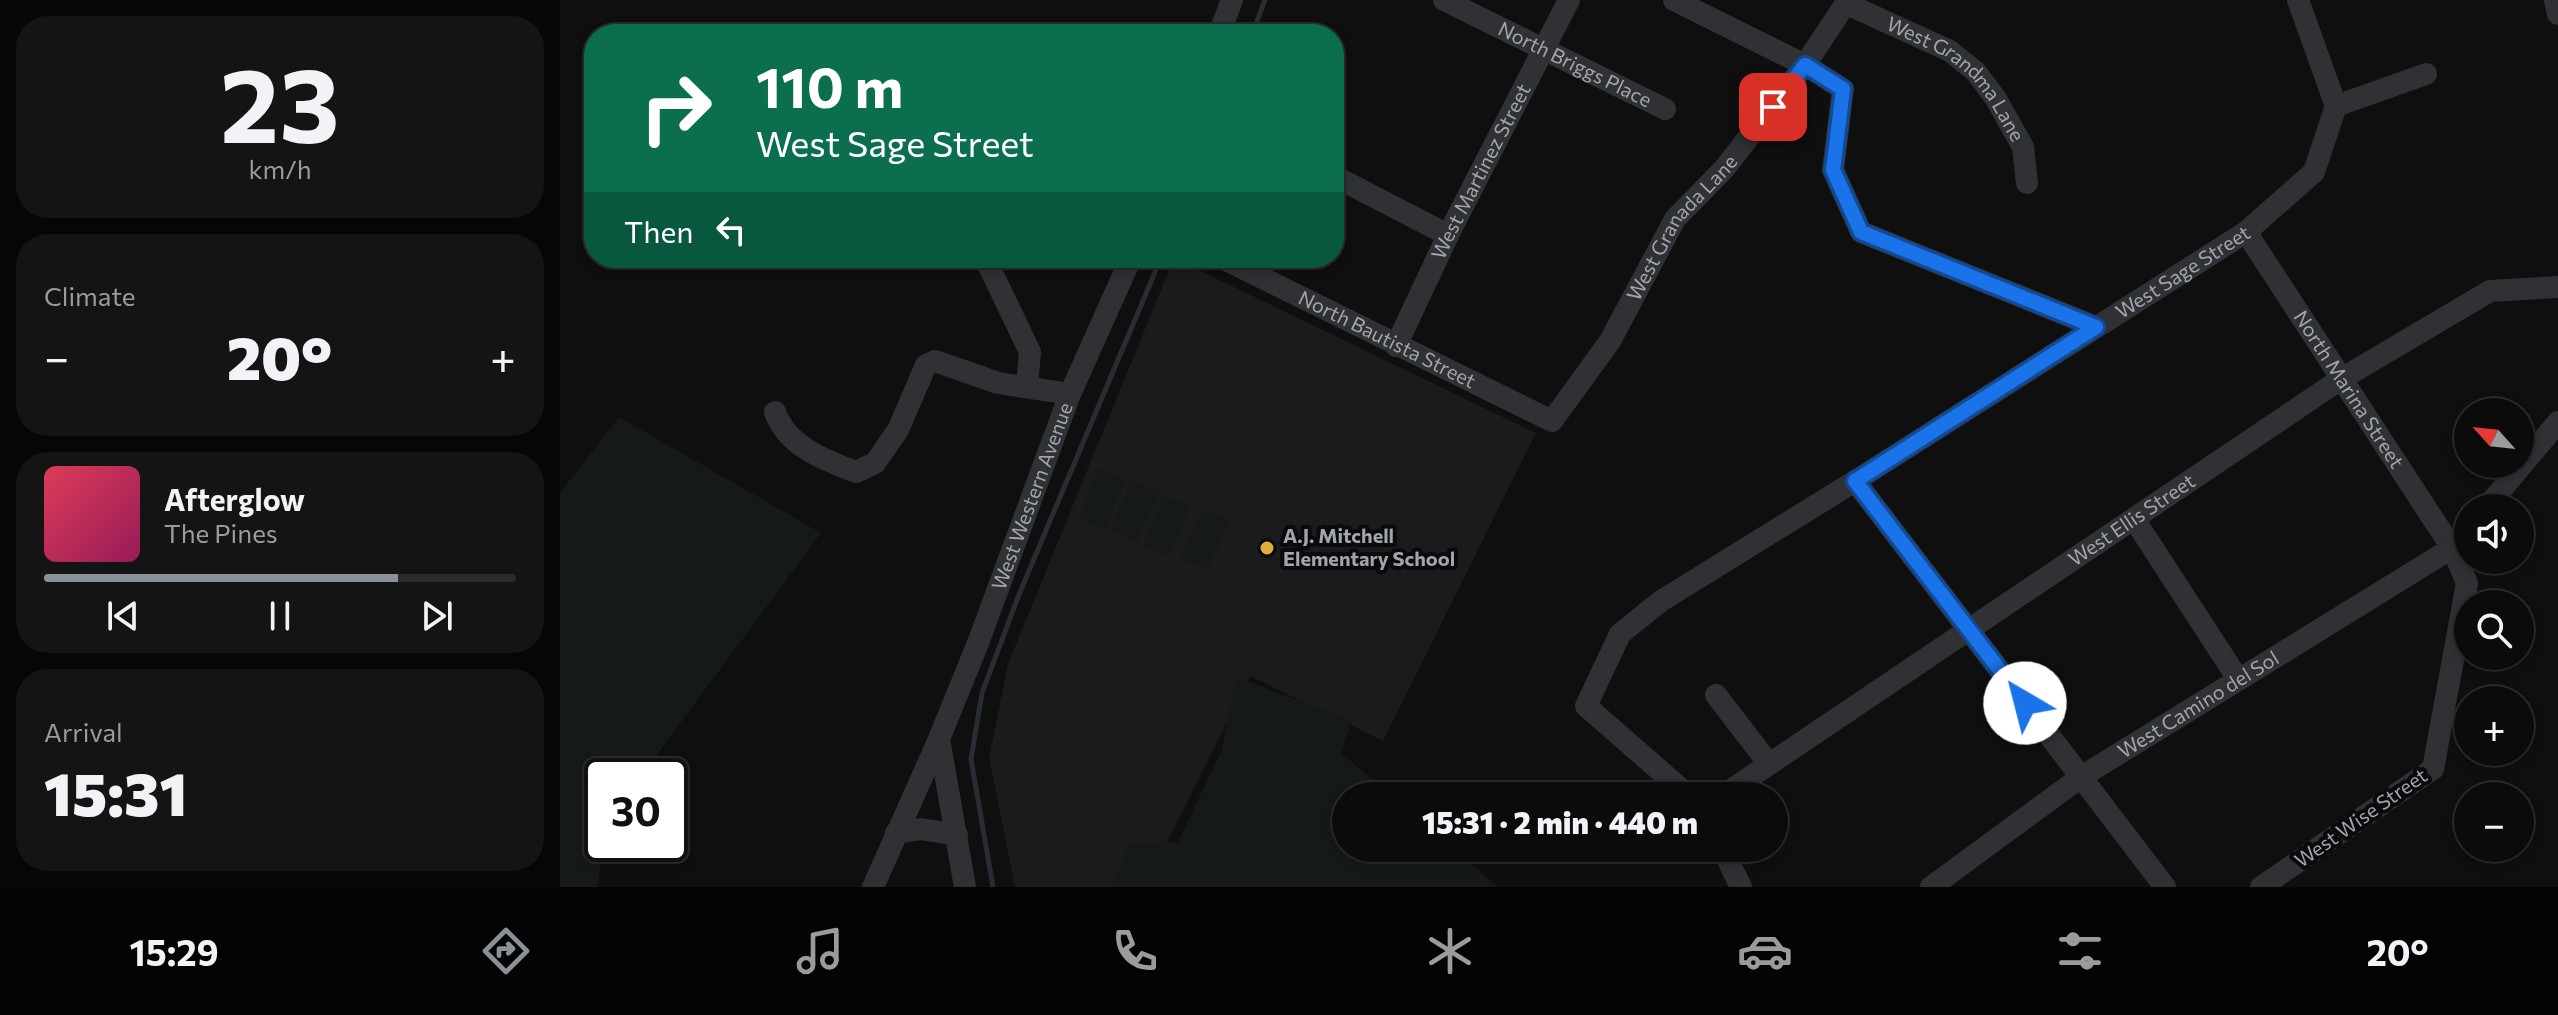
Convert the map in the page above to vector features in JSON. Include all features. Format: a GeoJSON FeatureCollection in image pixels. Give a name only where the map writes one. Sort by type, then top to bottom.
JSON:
{"type":"FeatureCollection","features":[{"type":"Feature","properties":{"kind":"street"},"geometry":{"type":"LineString","coordinates":[[1223,24],[1232,0]]}},
{"type":"Feature","properties":{"kind":"street","name":"North Briggs Place"},"geometry":{"type":"LineString","coordinates":[[1444,0],[1665,109]]}},
{"type":"Feature","properties":{"kind":"street","name":"West Martinez Street"},"geometry":{"type":"LineString","coordinates":[[1396,346],[1448,235],[1569,0]]}},
{"type":"Feature","properties":{"kind":"street"},"geometry":{"type":"LineString","coordinates":[[1674,0],[1805,65],[1843,89],[1833,170],[1861,232],[2096,327]]}},
{"type":"Feature","properties":{"kind":"street"},"geometry":{"type":"LineString","coordinates":[[2298,0],[2336,106],[2426,74]]}},
{"type":"Feature","properties":{"kind":"street"},"geometry":{"type":"LineString","coordinates":[[2555,0],[2558,14]]}},
{"type":"Feature","properties":{"kind":"street","name":"West Granada Lane"},"geometry":{"type":"LineString","coordinates":[[1552,421],[1610,341],[1675,219],[1724,169],[1805,65],[1847,2]]}},
{"type":"Feature","properties":{"kind":"street","name":"West Grandma Lane"},"geometry":{"type":"LineString","coordinates":[[1847,2],[1950,51],[1976,72],[1996,99],[2023,147],[2027,183]]}},
{"type":"Feature","properties":{"kind":"street","name":"West Sage Street"},"geometry":{"type":"LineString","coordinates":[[1673,782],[1586,706],[1620,634],[1661,601],[2246,232],[2314,172],[2336,106]]}},
{"type":"Feature","properties":{"kind":"street"},"geometry":{"type":"LineString","coordinates":[[1344,181],[1448,235]]}},
{"type":"Feature","properties":{"kind":"street","name":"North Marina Street"},"geometry":{"type":"LineString","coordinates":[[2246,232],[2452,548]]}},
{"type":"Feature","properties":{"kind":"street"},"geometry":{"type":"LineString","coordinates":[[990,268],[1030,352],[1027,386]]}},
{"type":"Feature","properties":{"kind":"street","name":"West Western Avenue"},"geometry":{"type":"LineString","coordinates":[[873,887],[939,739],[1070,394],[1127,268]]}},
{"type":"Feature","properties":{"kind":"street","name":"North Bautista Street"},"geometry":{"type":"LineString","coordinates":[[1242,268],[1552,421]]}},
{"type":"Feature","properties":{"kind":"street","name":"West Ellis Street"},"geometry":{"type":"LineString","coordinates":[[1743,782],[2341,379],[2490,291],[2558,287]]}},
{"type":"Feature","properties":{"kind":"street"},"geometry":{"type":"LineString","coordinates":[[775,412],[781,428],[797,443],[815,455],[856,472],[875,463],[898,430],[926,365],[935,361],[998,383],[1070,394]]}},
{"type":"Feature","properties":{"kind":"street"},"geometry":{"type":"LineString","coordinates":[[2498,494],[2558,422]]}},
{"type":"Feature","properties":{"kind":"street"},"geometry":{"type":"LineString","coordinates":[[1855,481],[2165,887]]}},
{"type":"Feature","properties":{"kind":"street"},"geometry":{"type":"LineString","coordinates":[[2134,519],[2238,679]]}},
{"type":"Feature","properties":{"kind":"street","name":"West Camino del Sol"},"geometry":{"type":"LineString","coordinates":[[1931,887],[2081,777],[2454,546]]}},
{"type":"Feature","properties":{"kind":"street","name":"West Wise Street"},"geometry":{"type":"LineString","coordinates":[[2261,887],[2433,769],[2467,583],[2452,548]]}},
{"type":"Feature","properties":{"kind":"street"},"geometry":{"type":"LineString","coordinates":[[1716,695],[1769,764]]}},
{"type":"Feature","properties":{"kind":"street"},"geometry":{"type":"LineString","coordinates":[[939,739],[965,887]]}},
{"type":"Feature","properties":{"kind":"street"},"geometry":{"type":"LineString","coordinates":[[896,833],[921,829],[957,835]]}},
{"type":"Feature","properties":{"kind":"street"},"geometry":{"type":"LineString","coordinates":[[1729,862],[1741,887]]}},
{"type":"Feature","properties":{"kind":"shaded area","name":"A.J. Mitchell Elementary School"},"geometry":{"type":"Polygon","coordinates":[[[1170,268],[1195,268],[1536,433],[1383,741],[1250,676],[1145,887],[1015,887],[989,757],[1008,664],[1170,268]]]}},
{"type":"Feature","properties":{"kind":"shaded area"},"geometry":{"type":"Polygon","coordinates":[[[619,417],[821,533],[654,758],[584,758],[584,862],[602,862],[597,887],[560,887],[560,493],[619,417]]]}},
{"type":"Feature","properties":{"kind":"shaded area"},"geometry":{"type":"Polygon","coordinates":[[[1099,468],[1126,479],[1105,530],[1078,518],[1099,468]]]}},
{"type":"Feature","properties":{"kind":"shaded area"},"geometry":{"type":"Polygon","coordinates":[[[1132,481],[1159,492],[1137,542],[1110,531],[1132,481]]]}},
{"type":"Feature","properties":{"kind":"shaded area"},"geometry":{"type":"Polygon","coordinates":[[[1164,495],[1191,506],[1170,557],[1143,545],[1164,495]]]}},
{"type":"Feature","properties":{"kind":"shaded area"},"geometry":{"type":"Polygon","coordinates":[[[1202,509],[1229,520],[1208,570],[1180,559],[1202,509]]]}},
{"type":"Feature","properties":{"kind":"shaded area"},"geometry":{"type":"Polygon","coordinates":[[[1236,677],[1352,720],[1341,753],[1375,782],[1332,782],[1332,862],[1469,862],[1498,887],[1112,887],[1129,843],[1178,842],[1222,750],[1236,677]]]}},
{"type":"Feature","properties":{"kind":"waterway"},"geometry":{"type":"LineString","coordinates":[[1256,24],[1265,0]]}},
{"type":"Feature","properties":{"kind":"waterway"},"geometry":{"type":"LineString","coordinates":[[993,887],[971,759],[982,693],[1020,592],[1157,268]]}},
{"type":"Feature","properties":{"kind":"place","name":"A.J. Mitchell Elementary School"},"geometry":{"type":"Point","coordinates":[1267,548]}},
{"type":"Feature","properties":{"kind":"route"},"geometry":{"type":"LineString","coordinates":[[1773,107],[1805,65],[1843,89],[1833,170],[1861,232],[2096,327],[1855,481],[2025,703]]}}]}
